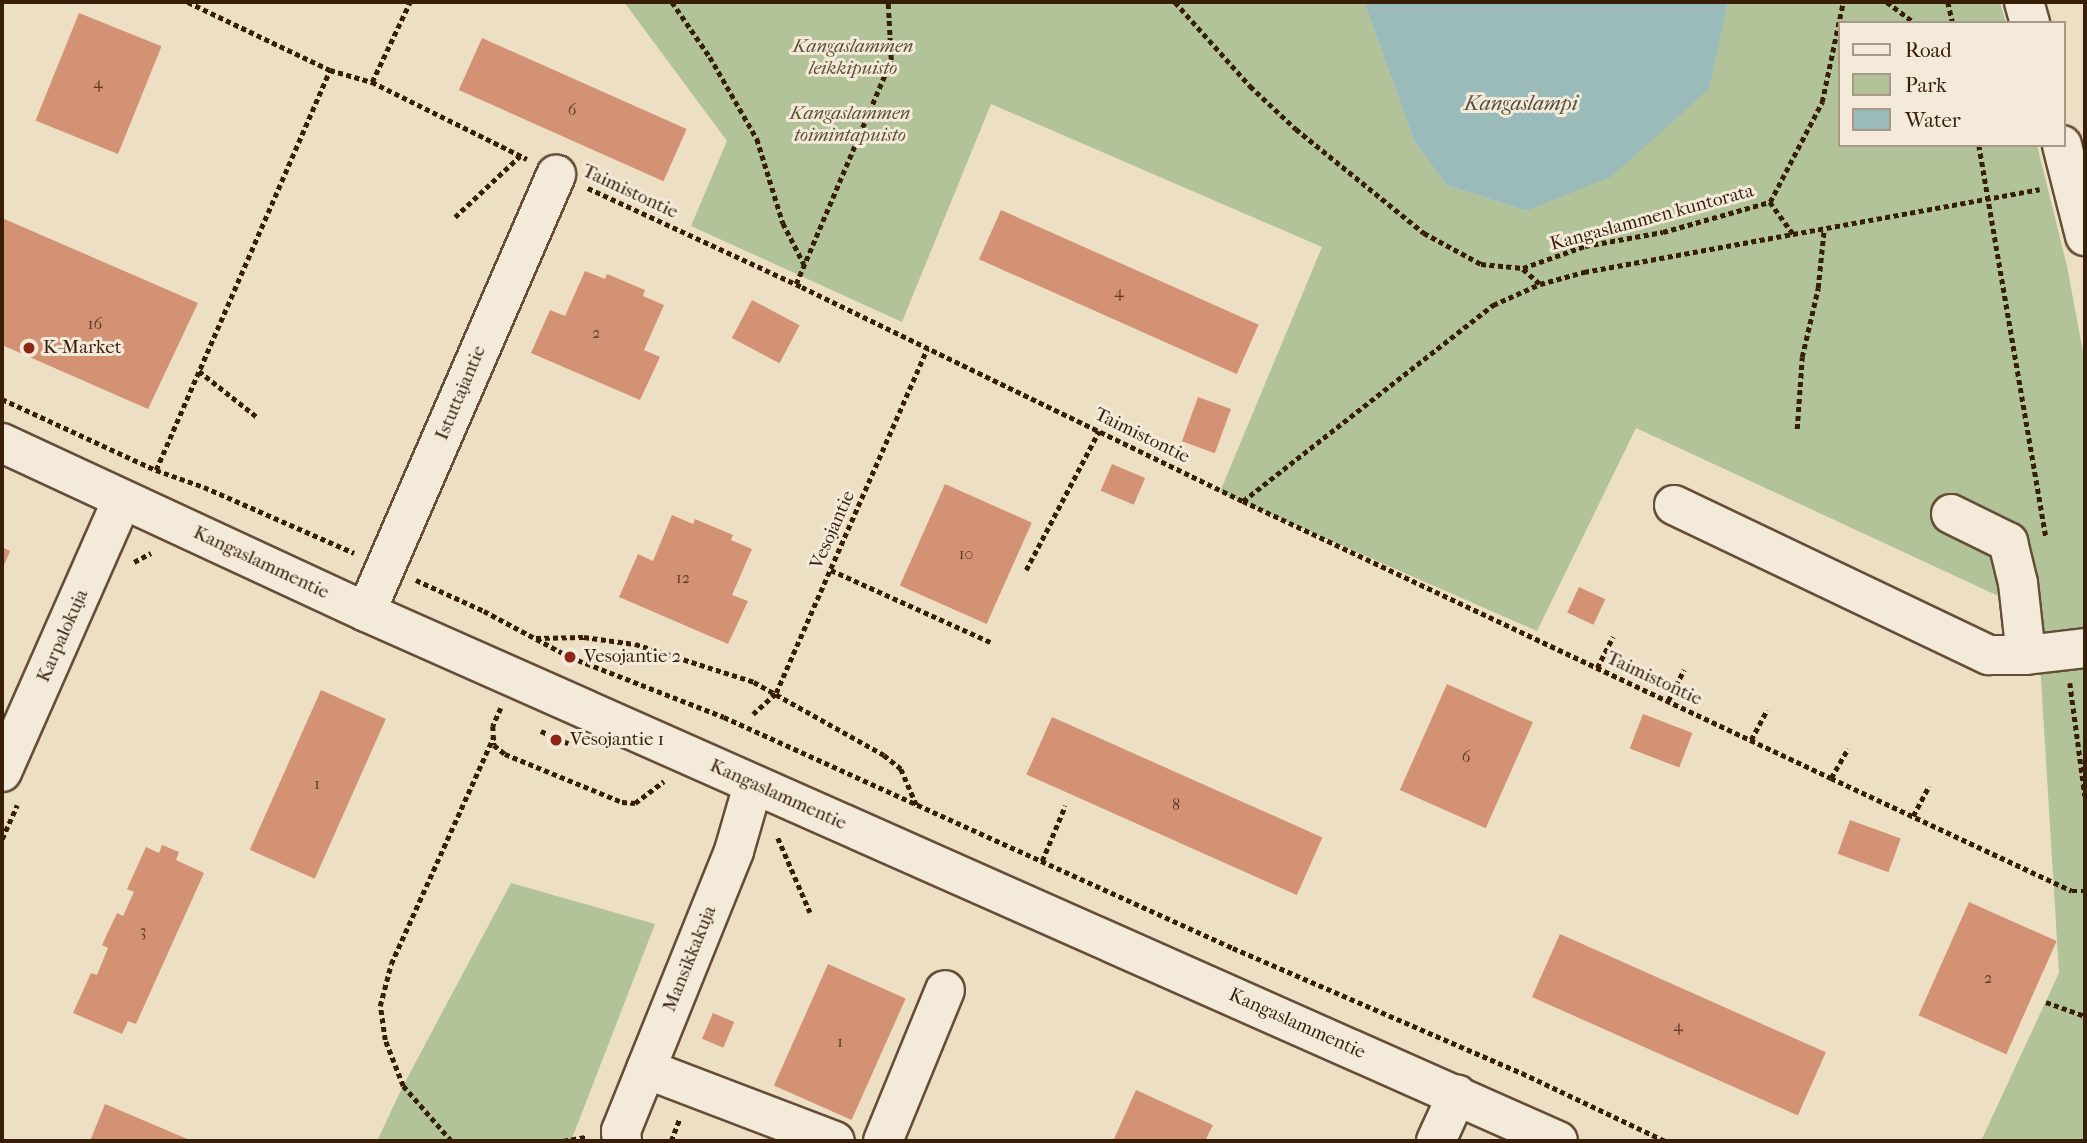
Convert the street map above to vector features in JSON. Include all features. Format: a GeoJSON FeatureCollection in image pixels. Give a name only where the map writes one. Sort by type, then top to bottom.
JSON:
{"type":"FeatureCollection","features":[{"type":"Feature","properties":{"kind":"street"},"geometry":{"type":"LineString","coordinates":[[2024,2],[2029,21]]}},
{"type":"Feature","properties":{"kind":"street"},"geometry":{"type":"LineString","coordinates":[[2063,147],[2085,236]]}},
{"type":"Feature","properties":{"kind":"street","name":"Istuttajantie"},"geometry":{"type":"LineString","coordinates":[[366,612],[556,174]]}},
{"type":"Feature","properties":{"kind":"street","name":"Kangaslammentie"},"geometry":{"type":"LineString","coordinates":[[2,443],[366,612],[1558,1141]]}},
{"type":"Feature","properties":{"kind":"street","name":"Karpalokuja"},"geometry":{"type":"LineString","coordinates":[[2,772],[122,500]]}},
{"type":"Feature","properties":{"kind":"street"},"geometry":{"type":"LineString","coordinates":[[1674,505],[1989,654],[2026,655],[2075,649]]}},
{"type":"Feature","properties":{"kind":"street"},"geometry":{"type":"LineString","coordinates":[[1951,514],[2008,542],[2018,583],[2026,655]]}},
{"type":"Feature","properties":{"kind":"street","name":"Mansikkakuja"},"geometry":{"type":"LineString","coordinates":[[622,1136],[646,1069],[734,851],[753,785]]}},
{"type":"Feature","properties":{"kind":"street"},"geometry":{"type":"LineString","coordinates":[[883,1141],[945,990]]}},
{"type":"Feature","properties":{"kind":"street"},"geometry":{"type":"LineString","coordinates":[[646,1069],[835,1141]]}},
{"type":"Feature","properties":{"kind":"street"},"geometry":{"type":"LineString","coordinates":[[1436,1141],[1457,1095]]}},
{"type":"Feature","properties":{"kind":"path","name":"Taimistontie"},"geometry":{"type":"LineString","coordinates":[[188,2],[330,70],[372,82],[556,174],[796,284],[1243,501],[2072,891],[2085,891]]}},
{"type":"Feature","properties":{"kind":"path"},"geometry":{"type":"LineString","coordinates":[[372,82],[410,2]]}},
{"type":"Feature","properties":{"kind":"path"},"geometry":{"type":"LineString","coordinates":[[672,2],[710,57],[757,139],[783,223],[804,264]]}},
{"type":"Feature","properties":{"kind":"path"},"geometry":{"type":"LineString","coordinates":[[796,284],[891,61],[888,2]]}},
{"type":"Feature","properties":{"kind":"path","name":"Kangaslammen kuntorata"},"geometry":{"type":"LineString","coordinates":[[1175,2],[1250,86],[1296,129],[1424,233],[1481,264],[1522,268],[1585,246],[1663,232],[1770,202],[1822,102],[1843,2]]}},
{"type":"Feature","properties":{"kind":"path"},"geometry":{"type":"LineString","coordinates":[[1887,2],[1912,21]]}},
{"type":"Feature","properties":{"kind":"path"},"geometry":{"type":"LineString","coordinates":[[1948,2],[1953,21]]}},
{"type":"Feature","properties":{"kind":"path"},"geometry":{"type":"LineString","coordinates":[[156,470],[330,70]]}},
{"type":"Feature","properties":{"kind":"path"},"geometry":{"type":"LineString","coordinates":[[1979,147],[2046,540]]}},
{"type":"Feature","properties":{"kind":"path"},"geometry":{"type":"LineString","coordinates":[[455,217],[520,156]]}},
{"type":"Feature","properties":{"kind":"path"},"geometry":{"type":"LineString","coordinates":[[1243,501],[1493,304],[1540,284],[1584,272],[2047,187]]}},
{"type":"Feature","properties":{"kind":"path"},"geometry":{"type":"LineString","coordinates":[[1770,202],[1794,235]]}},
{"type":"Feature","properties":{"kind":"path"},"geometry":{"type":"LineString","coordinates":[[1797,429],[1802,357],[1818,288],[1824,229]]}},
{"type":"Feature","properties":{"kind":"path"},"geometry":{"type":"LineString","coordinates":[[1522,268],[1540,284]]}},
{"type":"Feature","properties":{"kind":"path","name":"Vesojantie"},"geometry":{"type":"LineString","coordinates":[[753,714],[776,693],[927,349]]}},
{"type":"Feature","properties":{"kind":"path"},"geometry":{"type":"LineString","coordinates":[[199,371],[257,417]]}},
{"type":"Feature","properties":{"kind":"path"},"geometry":{"type":"LineString","coordinates":[[2,399],[156,470],[204,487],[484,611],[569,657],[724,717],[1233,948],[1522,1073],[1665,1141]]}},
{"type":"Feature","properties":{"kind":"path"},"geometry":{"type":"LineString","coordinates":[[1026,570],[1099,431]]}},
{"type":"Feature","properties":{"kind":"path"},"geometry":{"type":"LineString","coordinates":[[61,471],[77,433]]}},
{"type":"Feature","properties":{"kind":"path"},"geometry":{"type":"LineString","coordinates":[[830,570],[993,643]]}},
{"type":"Feature","properties":{"kind":"path"},"geometry":{"type":"LineString","coordinates":[[1597,668],[1613,636]]}},
{"type":"Feature","properties":{"kind":"path"},"geometry":{"type":"LineString","coordinates":[[534,638],[584,637],[635,644],[754,682],[884,755],[901,769],[918,807]]}},
{"type":"Feature","properties":{"kind":"path"},"geometry":{"type":"LineString","coordinates":[[2075,649],[2085,796]]}},
{"type":"Feature","properties":{"kind":"path"},"geometry":{"type":"LineString","coordinates":[[1668,701],[1684,670]]}},
{"type":"Feature","properties":{"kind":"path"},"geometry":{"type":"LineString","coordinates":[[501,708],[493,726],[494,745],[505,754],[622,802],[635,803],[665,780]]}},
{"type":"Feature","properties":{"kind":"path"},"geometry":{"type":"LineString","coordinates":[[1751,740],[1767,709]]}},
{"type":"Feature","properties":{"kind":"path"},"geometry":{"type":"LineString","coordinates":[[452,1141],[403,1086],[385,1040],[380,1006],[391,964],[494,736]]}},
{"type":"Feature","properties":{"kind":"path"},"geometry":{"type":"LineString","coordinates":[[1831,778],[1848,748]]}},
{"type":"Feature","properties":{"kind":"path"},"geometry":{"type":"LineString","coordinates":[[1913,816],[1929,786]]}},
{"type":"Feature","properties":{"kind":"path"},"geometry":{"type":"LineString","coordinates":[[1042,861],[1065,806]]}},
{"type":"Feature","properties":{"kind":"path"},"geometry":{"type":"LineString","coordinates":[[778,838],[810,912]]}},
{"type":"Feature","properties":{"kind":"path"},"geometry":{"type":"LineString","coordinates":[[2046,1002],[2085,1016]]}},
{"type":"Feature","properties":{"kind":"green space"},"geometry":{"type":"Polygon","coordinates":[[[624,2],[1364,2],[1414,141],[1446,185],[1526,211],[1708,89],[1728,2],[2000,2],[2005,21],[1839,21],[1839,147],[2037,147],[2067,266],[2085,363],[2085,1141],[1981,1141],[2059,973],[2037,614],[1636,428],[1537,631],[1220,492],[1322,247],[991,104],[902,322],[691,226],[727,141],[624,2]]]}},
{"type":"Feature","properties":{"kind":"green space"},"geometry":{"type":"Polygon","coordinates":[[[511,883],[655,924],[571,1141],[377,1141],[403,1086],[511,883]]]}},
{"type":"Feature","properties":{"kind":"water","name":"Kangaslampi"},"geometry":{"type":"Polygon","coordinates":[[[1364,2],[1728,2],[1709,89],[1611,177],[1526,211],[1446,185],[1414,141],[1364,2]]]}},
{"type":"Feature","properties":{"kind":"building"},"geometry":{"type":"Polygon","coordinates":[[[79,13],[162,46],[118,154],[36,121],[79,13]]]}},
{"type":"Feature","properties":{"kind":"building"},"geometry":{"type":"Polygon","coordinates":[[[482,38],[687,129],[663,181],[459,90],[482,38]]]}},
{"type":"Feature","properties":{"kind":"building"},"geometry":{"type":"Polygon","coordinates":[[[1001,210],[1259,325],[1237,374],[979,259],[1001,210]]]}},
{"type":"Feature","properties":{"kind":"building"},"geometry":{"type":"Polygon","coordinates":[[[2,218],[198,303],[148,409],[2,345],[2,218]]]}},
{"type":"Feature","properties":{"kind":"building"},"geometry":{"type":"Polygon","coordinates":[[[585,271],[605,279],[607,274],[645,290],[643,296],[664,305],[644,350],[660,357],[640,400],[531,353],[550,310],[565,316],[585,271]]]}},
{"type":"Feature","properties":{"kind":"building"},"geometry":{"type":"Polygon","coordinates":[[[752,300],[800,325],[779,363],[732,338],[752,300]]]}},
{"type":"Feature","properties":{"kind":"building"},"geometry":{"type":"Polygon","coordinates":[[[1198,397],[1231,409],[1215,453],[1182,441],[1198,397]]]}},
{"type":"Feature","properties":{"kind":"building"},"geometry":{"type":"Polygon","coordinates":[[[1112,464],[1145,478],[1134,505],[1101,491],[1112,464]]]}},
{"type":"Feature","properties":{"kind":"building"},"geometry":{"type":"Polygon","coordinates":[[[945,484],[1032,523],[987,624],[900,585],[945,484]]]}},
{"type":"Feature","properties":{"kind":"building"},"geometry":{"type":"Polygon","coordinates":[[[672,515],[693,524],[695,519],[733,535],[731,540],[752,549],[732,595],[748,601],[728,644],[619,597],[638,554],[653,561],[672,515]]]}},
{"type":"Feature","properties":{"kind":"building"},"geometry":{"type":"Polygon","coordinates":[[[2,547],[10,551],[2,570],[2,547]]]}},
{"type":"Feature","properties":{"kind":"building"},"geometry":{"type":"Polygon","coordinates":[[[1579,587],[1605,599],[1593,625],[1567,612],[1579,587]]]}},
{"type":"Feature","properties":{"kind":"building"},"geometry":{"type":"Polygon","coordinates":[[[1447,684],[1533,722],[1486,828],[1400,790],[1447,684]]]}},
{"type":"Feature","properties":{"kind":"building"},"geometry":{"type":"Polygon","coordinates":[[[321,690],[386,719],[315,879],[250,850],[321,690]]]}},
{"type":"Feature","properties":{"kind":"building"},"geometry":{"type":"Polygon","coordinates":[[[1643,714],[1692,733],[1679,768],[1630,749],[1643,714]]]}},
{"type":"Feature","properties":{"kind":"building"},"geometry":{"type":"Polygon","coordinates":[[[1052,717],[1322,837],[1297,895],[1026,775],[1052,717]]]}},
{"type":"Feature","properties":{"kind":"building"},"geometry":{"type":"Polygon","coordinates":[[[1850,820],[1901,838],[1888,872],[1838,854],[1850,820]]]}},
{"type":"Feature","properties":{"kind":"building"},"geometry":{"type":"Polygon","coordinates":[[[162,845],[179,852],[176,860],[204,873],[136,1024],[128,1021],[122,1034],[73,1013],[91,973],[97,975],[108,948],[102,945],[117,913],[123,916],[134,892],[127,889],[146,847],[159,853],[162,845]]]}},
{"type":"Feature","properties":{"kind":"building"},"geometry":{"type":"Polygon","coordinates":[[[1969,902],[2057,941],[2006,1054],[1919,1015],[1969,902]]]}},
{"type":"Feature","properties":{"kind":"building"},"geometry":{"type":"Polygon","coordinates":[[[1560,934],[1826,1052],[1798,1115],[1532,997],[1560,934]]]}},
{"type":"Feature","properties":{"kind":"building"},"geometry":{"type":"Polygon","coordinates":[[[828,964],[906,999],[852,1120],[774,1086],[828,964]]]}},
{"type":"Feature","properties":{"kind":"building"},"geometry":{"type":"Polygon","coordinates":[[[713,1013],[734,1022],[723,1048],[702,1039],[713,1013]]]}},
{"type":"Feature","properties":{"kind":"building"},"geometry":{"type":"Polygon","coordinates":[[[1136,1090],[1213,1125],[1205,1141],[1113,1141],[1136,1090]]]}},
{"type":"Feature","properties":{"kind":"building"},"geometry":{"type":"Polygon","coordinates":[[[105,1104],[192,1141],[90,1141],[105,1104]]]}},
{"type":"Feature","properties":{"kind":"place","name":"K-Market"},"geometry":{"type":"Point","coordinates":[29,348]}},
{"type":"Feature","properties":{"kind":"place","name":"Vesojantie 2"},"geometry":{"type":"Point","coordinates":[570,657]}},
{"type":"Feature","properties":{"kind":"place","name":"Vesojantie 1"},"geometry":{"type":"Point","coordinates":[556,740]}},
{"type":"Feature","properties":{"kind":"park label","name":"Kangaslammen leikkipuisto"},"geometry":{"type":"Point","coordinates":[853,58]}},
{"type":"Feature","properties":{"kind":"park label","name":"Kangaslammen toimintapuisto"},"geometry":{"type":"Point","coordinates":[850,125]}}]}
